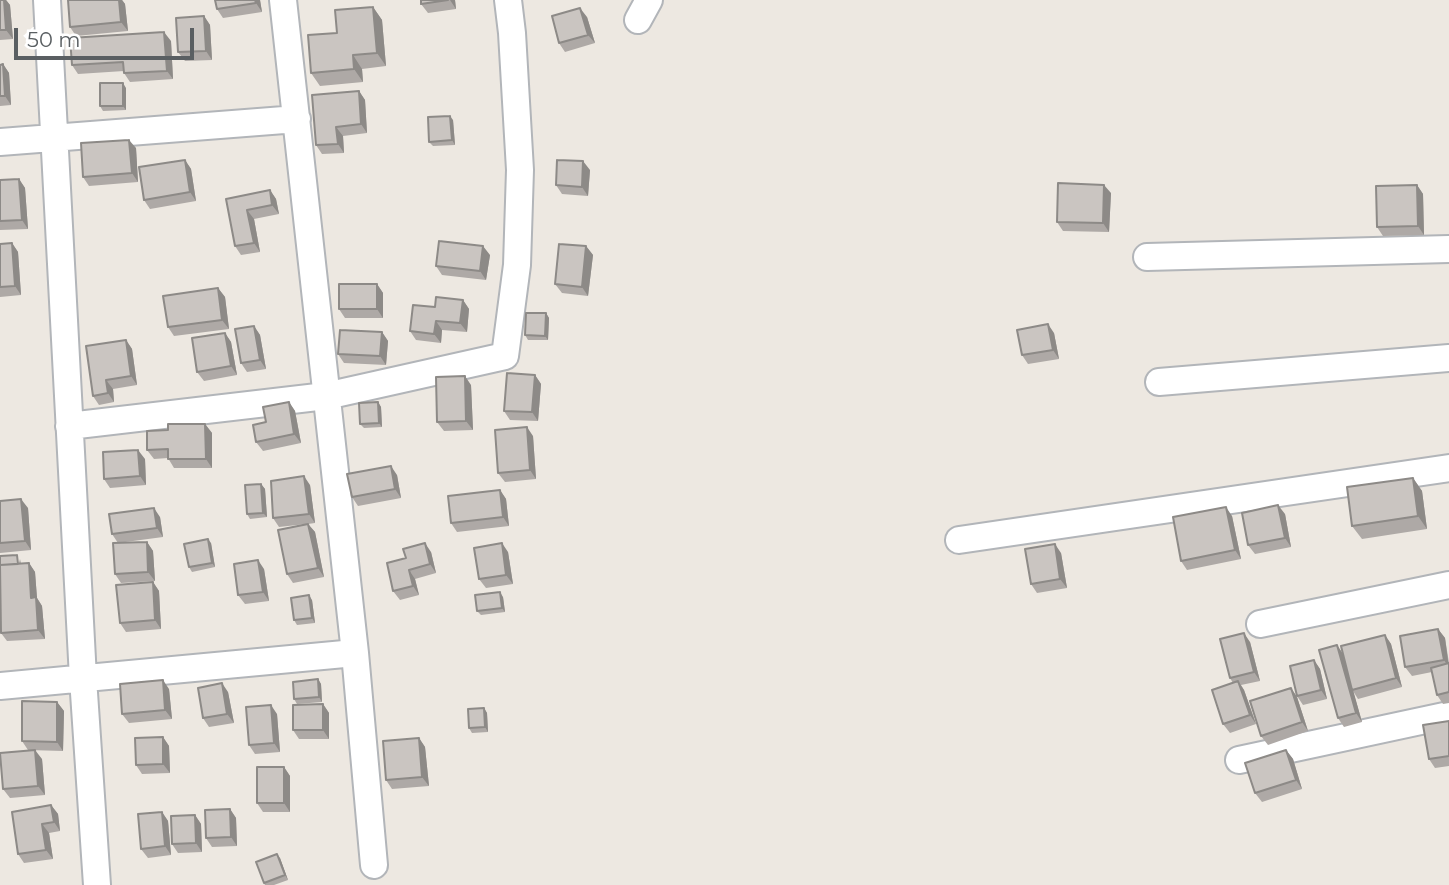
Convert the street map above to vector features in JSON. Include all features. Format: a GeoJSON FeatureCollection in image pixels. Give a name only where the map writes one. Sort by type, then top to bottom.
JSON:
{"type":"FeatureCollection","features":[{"type":"Feature","properties":{"kind":"street"},"geometry":{"type":"LineString","coordinates":[[47,0],[83,678],[97,885]]}},
{"type":"Feature","properties":{"kind":"street"},"geometry":{"type":"LineString","coordinates":[[283,0],[355,653],[374,865]]}},
{"type":"Feature","properties":{"kind":"street"},"geometry":{"type":"LineString","coordinates":[[69,426],[326,396],[505,356],[517,265],[520,170],[508,0]]}},
{"type":"Feature","properties":{"kind":"street"},"geometry":{"type":"LineString","coordinates":[[0,142],[297,119]]}},
{"type":"Feature","properties":{"kind":"street"},"geometry":{"type":"LineString","coordinates":[[1147,257],[1449,249]]}},
{"type":"Feature","properties":{"kind":"street"},"geometry":{"type":"LineString","coordinates":[[1159,382],[1449,358]]}},
{"type":"Feature","properties":{"kind":"street"},"geometry":{"type":"LineString","coordinates":[[959,540],[1449,468]]}},
{"type":"Feature","properties":{"kind":"street"},"geometry":{"type":"LineString","coordinates":[[1260,624],[1449,585]]}},
{"type":"Feature","properties":{"kind":"street"},"geometry":{"type":"LineString","coordinates":[[0,686],[355,653]]}},
{"type":"Feature","properties":{"kind":"street"},"geometry":{"type":"LineString","coordinates":[[1239,760],[1449,715]]}},
{"type":"Feature","properties":{"kind":"building"},"geometry":{"type":"Polygon","coordinates":[[[0,0],[4,0],[6,30],[0,30],[0,0]]]}},
{"type":"Feature","properties":{"kind":"building"},"geometry":{"type":"Polygon","coordinates":[[[68,0],[119,0],[121,22],[70,27],[68,0]]]}},
{"type":"Feature","properties":{"kind":"building"},"geometry":{"type":"Polygon","coordinates":[[[215,0],[255,0],[256,3],[217,9],[215,0]]]}},
{"type":"Feature","properties":{"kind":"building"},"geometry":{"type":"Polygon","coordinates":[[[421,0],[448,0],[421,4],[421,0]]]}},
{"type":"Feature","properties":{"kind":"building"},"geometry":{"type":"Polygon","coordinates":[[[373,7],[377,53],[353,55],[354,69],[311,73],[308,35],[337,33],[335,10],[373,7]]]}},
{"type":"Feature","properties":{"kind":"building"},"geometry":{"type":"Polygon","coordinates":[[[580,8],[588,35],[559,43],[552,16],[580,8]]]}},
{"type":"Feature","properties":{"kind":"building"},"geometry":{"type":"Polygon","coordinates":[[[204,16],[206,51],[178,52],[176,18],[204,16]]]}},
{"type":"Feature","properties":{"kind":"building"},"geometry":{"type":"Polygon","coordinates":[[[164,32],[167,71],[124,73],[123,62],[72,65],[70,38],[164,32]]]}},
{"type":"Feature","properties":{"kind":"building"},"geometry":{"type":"Polygon","coordinates":[[[3,64],[5,96],[0,96],[0,65],[3,64]]]}},
{"type":"Feature","properties":{"kind":"building"},"geometry":{"type":"Polygon","coordinates":[[[100,83],[123,83],[123,106],[100,106],[100,83]]]}},
{"type":"Feature","properties":{"kind":"building"},"geometry":{"type":"Polygon","coordinates":[[[359,91],[361,124],[336,127],[338,144],[316,145],[312,95],[359,91]]]}},
{"type":"Feature","properties":{"kind":"building"},"geometry":{"type":"Polygon","coordinates":[[[450,116],[452,140],[429,142],[428,117],[450,116]]]}},
{"type":"Feature","properties":{"kind":"building"},"geometry":{"type":"Polygon","coordinates":[[[129,140],[132,173],[83,177],[81,143],[129,140]]]}},
{"type":"Feature","properties":{"kind":"building"},"geometry":{"type":"Polygon","coordinates":[[[185,160],[190,192],[144,200],[139,167],[185,160]]]}},
{"type":"Feature","properties":{"kind":"building"},"geometry":{"type":"Polygon","coordinates":[[[557,160],[583,161],[582,187],[556,185],[557,160]]]}},
{"type":"Feature","properties":{"kind":"building"},"geometry":{"type":"Polygon","coordinates":[[[19,179],[22,220],[0,221],[0,180],[19,179]]]}},
{"type":"Feature","properties":{"kind":"building"},"geometry":{"type":"Polygon","coordinates":[[[1058,183],[1104,185],[1103,223],[1057,222],[1058,183]]]}},
{"type":"Feature","properties":{"kind":"building"},"geometry":{"type":"Polygon","coordinates":[[[1417,185],[1418,226],[1377,227],[1376,186],[1417,185]]]}},
{"type":"Feature","properties":{"kind":"building"},"geometry":{"type":"Polygon","coordinates":[[[270,190],[272,205],[247,210],[254,243],[235,246],[226,199],[270,190]]]}},
{"type":"Feature","properties":{"kind":"building"},"geometry":{"type":"Polygon","coordinates":[[[439,241],[483,246],[480,271],[436,266],[439,241]]]}},
{"type":"Feature","properties":{"kind":"building"},"geometry":{"type":"Polygon","coordinates":[[[12,243],[15,286],[0,287],[0,244],[12,243]]]}},
{"type":"Feature","properties":{"kind":"building"},"geometry":{"type":"Polygon","coordinates":[[[559,244],[586,246],[582,287],[555,284],[559,244]]]}},
{"type":"Feature","properties":{"kind":"building"},"geometry":{"type":"Polygon","coordinates":[[[339,284],[377,284],[377,309],[339,309],[339,284]]]}},
{"type":"Feature","properties":{"kind":"building"},"geometry":{"type":"Polygon","coordinates":[[[218,288],[222,320],[168,327],[163,296],[218,288]]]}},
{"type":"Feature","properties":{"kind":"building"},"geometry":{"type":"Polygon","coordinates":[[[436,297],[463,300],[460,323],[436,321],[434,334],[410,331],[413,305],[435,307],[436,297]]]}},
{"type":"Feature","properties":{"kind":"building"},"geometry":{"type":"Polygon","coordinates":[[[526,313],[546,313],[545,336],[525,335],[526,313]]]}},
{"type":"Feature","properties":{"kind":"building"},"geometry":{"type":"Polygon","coordinates":[[[1048,324],[1053,350],[1022,355],[1017,330],[1048,324]]]}},
{"type":"Feature","properties":{"kind":"building"},"geometry":{"type":"Polygon","coordinates":[[[254,326],[260,360],[241,363],[235,329],[254,326]]]}},
{"type":"Feature","properties":{"kind":"building"},"geometry":{"type":"Polygon","coordinates":[[[340,330],[382,332],[380,356],[338,354],[340,330]]]}},
{"type":"Feature","properties":{"kind":"building"},"geometry":{"type":"Polygon","coordinates":[[[225,333],[231,366],[197,372],[192,338],[225,333]]]}},
{"type":"Feature","properties":{"kind":"building"},"geometry":{"type":"Polygon","coordinates":[[[126,340],[131,376],[106,380],[108,393],[93,396],[86,346],[126,340]]]}},
{"type":"Feature","properties":{"kind":"building"},"geometry":{"type":"Polygon","coordinates":[[[507,373],[535,375],[532,412],[504,411],[507,373]]]}},
{"type":"Feature","properties":{"kind":"building"},"geometry":{"type":"Polygon","coordinates":[[[465,376],[466,421],[437,422],[436,377],[465,376]]]}},
{"type":"Feature","properties":{"kind":"building"},"geometry":{"type":"Polygon","coordinates":[[[289,402],[294,434],[256,442],[253,425],[266,422],[263,407],[289,402]]]}},
{"type":"Feature","properties":{"kind":"building"},"geometry":{"type":"Polygon","coordinates":[[[378,402],[379,423],[360,424],[359,403],[378,402]]]}},
{"type":"Feature","properties":{"kind":"building"},"geometry":{"type":"Polygon","coordinates":[[[168,424],[205,424],[206,459],[168,459],[168,449],[147,450],[147,431],[168,430],[168,424]]]}},
{"type":"Feature","properties":{"kind":"building"},"geometry":{"type":"Polygon","coordinates":[[[527,427],[530,470],[498,473],[495,430],[527,427]]]}},
{"type":"Feature","properties":{"kind":"building"},"geometry":{"type":"Polygon","coordinates":[[[138,450],[140,476],[104,479],[103,452],[138,450]]]}},
{"type":"Feature","properties":{"kind":"building"},"geometry":{"type":"Polygon","coordinates":[[[391,466],[395,489],[352,497],[347,474],[391,466]]]}},
{"type":"Feature","properties":{"kind":"building"},"geometry":{"type":"Polygon","coordinates":[[[304,476],[309,514],[273,518],[271,481],[304,476]]]}},
{"type":"Feature","properties":{"kind":"building"},"geometry":{"type":"Polygon","coordinates":[[[1413,478],[1418,516],[1352,526],[1347,487],[1413,478]]]}},
{"type":"Feature","properties":{"kind":"building"},"geometry":{"type":"Polygon","coordinates":[[[261,484],[263,513],[247,514],[245,485],[261,484]]]}},
{"type":"Feature","properties":{"kind":"building"},"geometry":{"type":"Polygon","coordinates":[[[500,490],[503,517],[451,523],[448,496],[500,490]]]}},
{"type":"Feature","properties":{"kind":"building"},"geometry":{"type":"Polygon","coordinates":[[[21,499],[25,541],[0,543],[0,501],[21,499]]]}},
{"type":"Feature","properties":{"kind":"building"},"geometry":{"type":"Polygon","coordinates":[[[1278,505],[1285,538],[1248,545],[1242,513],[1278,505]]]}},
{"type":"Feature","properties":{"kind":"building"},"geometry":{"type":"Polygon","coordinates":[[[1226,507],[1235,550],[1181,561],[1173,517],[1226,507]]]}},
{"type":"Feature","properties":{"kind":"building"},"geometry":{"type":"Polygon","coordinates":[[[154,508],[157,528],[112,534],[109,514],[154,508]]]}},
{"type":"Feature","properties":{"kind":"building"},"geometry":{"type":"Polygon","coordinates":[[[308,524],[318,568],[287,574],[278,530],[308,524]]]}},
{"type":"Feature","properties":{"kind":"building"},"geometry":{"type":"Polygon","coordinates":[[[208,539],[212,563],[189,567],[184,544],[208,539]]]}},
{"type":"Feature","properties":{"kind":"building"},"geometry":{"type":"Polygon","coordinates":[[[147,542],[148,572],[115,574],[113,543],[147,542]]]}},
{"type":"Feature","properties":{"kind":"building"},"geometry":{"type":"Polygon","coordinates":[[[425,543],[430,564],[409,570],[413,586],[393,591],[387,563],[406,558],[403,549],[425,543]]]}},
{"type":"Feature","properties":{"kind":"building"},"geometry":{"type":"Polygon","coordinates":[[[502,543],[506,575],[479,579],[474,548],[502,543]]]}},
{"type":"Feature","properties":{"kind":"building"},"geometry":{"type":"Polygon","coordinates":[[[1055,544],[1060,579],[1031,584],[1025,549],[1055,544]]]}},
{"type":"Feature","properties":{"kind":"building"},"geometry":{"type":"Polygon","coordinates":[[[17,555],[18,564],[0,565],[0,556],[17,555]]]}},
{"type":"Feature","properties":{"kind":"building"},"geometry":{"type":"Polygon","coordinates":[[[258,560],[263,592],[238,595],[234,564],[258,560]]]}},
{"type":"Feature","properties":{"kind":"building"},"geometry":{"type":"Polygon","coordinates":[[[29,563],[31,598],[36,597],[38,630],[1,633],[0,565],[29,563]]]}},
{"type":"Feature","properties":{"kind":"building"},"geometry":{"type":"Polygon","coordinates":[[[153,582],[155,620],[120,623],[116,585],[153,582]]]}},
{"type":"Feature","properties":{"kind":"building"},"geometry":{"type":"Polygon","coordinates":[[[500,592],[502,608],[477,611],[475,595],[500,592]]]}},
{"type":"Feature","properties":{"kind":"building"},"geometry":{"type":"Polygon","coordinates":[[[309,595],[312,618],[294,620],[291,598],[309,595]]]}},
{"type":"Feature","properties":{"kind":"building"},"geometry":{"type":"Polygon","coordinates":[[[1438,629],[1444,660],[1405,667],[1400,636],[1438,629]]]}},
{"type":"Feature","properties":{"kind":"building"},"geometry":{"type":"Polygon","coordinates":[[[1244,633],[1254,672],[1230,678],[1220,639],[1244,633]]]}},
{"type":"Feature","properties":{"kind":"building"},"geometry":{"type":"Polygon","coordinates":[[[1385,635],[1396,678],[1352,690],[1341,646],[1385,635]]]}},
{"type":"Feature","properties":{"kind":"building"},"geometry":{"type":"Polygon","coordinates":[[[1337,645],[1356,713],[1338,718],[1319,650],[1337,645]]]}},
{"type":"Feature","properties":{"kind":"building"},"geometry":{"type":"Polygon","coordinates":[[[1314,660],[1321,690],[1297,696],[1290,666],[1314,660]]]}},
{"type":"Feature","properties":{"kind":"building"},"geometry":{"type":"Polygon","coordinates":[[[1449,663],[1449,692],[1437,695],[1431,668],[1449,663]]]}},
{"type":"Feature","properties":{"kind":"building"},"geometry":{"type":"Polygon","coordinates":[[[318,679],[319,697],[294,699],[293,682],[318,679]]]}},
{"type":"Feature","properties":{"kind":"building"},"geometry":{"type":"Polygon","coordinates":[[[163,680],[165,710],[122,714],[120,684],[163,680]]]}},
{"type":"Feature","properties":{"kind":"building"},"geometry":{"type":"Polygon","coordinates":[[[1238,681],[1250,715],[1223,724],[1212,690],[1238,681]]]}},
{"type":"Feature","properties":{"kind":"building"},"geometry":{"type":"Polygon","coordinates":[[[222,683],[227,714],[203,718],[198,688],[222,683]]]}},
{"type":"Feature","properties":{"kind":"building"},"geometry":{"type":"Polygon","coordinates":[[[1291,688],[1302,722],[1261,736],[1250,701],[1291,688]]]}},
{"type":"Feature","properties":{"kind":"building"},"geometry":{"type":"Polygon","coordinates":[[[22,701],[57,702],[57,742],[22,741],[22,701]]]}},
{"type":"Feature","properties":{"kind":"building"},"geometry":{"type":"Polygon","coordinates":[[[323,704],[323,730],[293,730],[293,705],[323,704]]]}},
{"type":"Feature","properties":{"kind":"building"},"geometry":{"type":"Polygon","coordinates":[[[271,705],[274,743],[249,745],[246,707],[271,705]]]}},
{"type":"Feature","properties":{"kind":"building"},"geometry":{"type":"Polygon","coordinates":[[[484,708],[485,727],[469,728],[468,709],[484,708]]]}},
{"type":"Feature","properties":{"kind":"building"},"geometry":{"type":"Polygon","coordinates":[[[1449,721],[1449,756],[1429,759],[1423,725],[1449,721]]]}},
{"type":"Feature","properties":{"kind":"building"},"geometry":{"type":"Polygon","coordinates":[[[163,737],[163,764],[136,765],[135,738],[163,737]]]}},
{"type":"Feature","properties":{"kind":"building"},"geometry":{"type":"Polygon","coordinates":[[[419,738],[422,777],[386,780],[383,741],[419,738]]]}},
{"type":"Feature","properties":{"kind":"building"},"geometry":{"type":"Polygon","coordinates":[[[35,750],[38,786],[3,789],[0,753],[35,750]]]}},
{"type":"Feature","properties":{"kind":"building"},"geometry":{"type":"Polygon","coordinates":[[[1286,750],[1296,780],[1255,793],[1245,763],[1286,750]]]}},
{"type":"Feature","properties":{"kind":"building"},"geometry":{"type":"Polygon","coordinates":[[[257,767],[284,767],[284,803],[257,803],[257,767]]]}},
{"type":"Feature","properties":{"kind":"building"},"geometry":{"type":"Polygon","coordinates":[[[51,805],[54,822],[42,824],[46,850],[18,854],[12,812],[51,805]]]}},
{"type":"Feature","properties":{"kind":"building"},"geometry":{"type":"Polygon","coordinates":[[[230,809],[231,837],[206,838],[205,810],[230,809]]]}},
{"type":"Feature","properties":{"kind":"building"},"geometry":{"type":"Polygon","coordinates":[[[162,812],[165,846],[141,849],[138,814],[162,812]]]}},
{"type":"Feature","properties":{"kind":"building"},"geometry":{"type":"Polygon","coordinates":[[[195,815],[196,843],[172,844],[171,816],[195,815]]]}},
{"type":"Feature","properties":{"kind":"building"},"geometry":{"type":"Polygon","coordinates":[[[277,854],[285,875],[264,883],[256,862],[277,854]]]}}]}
